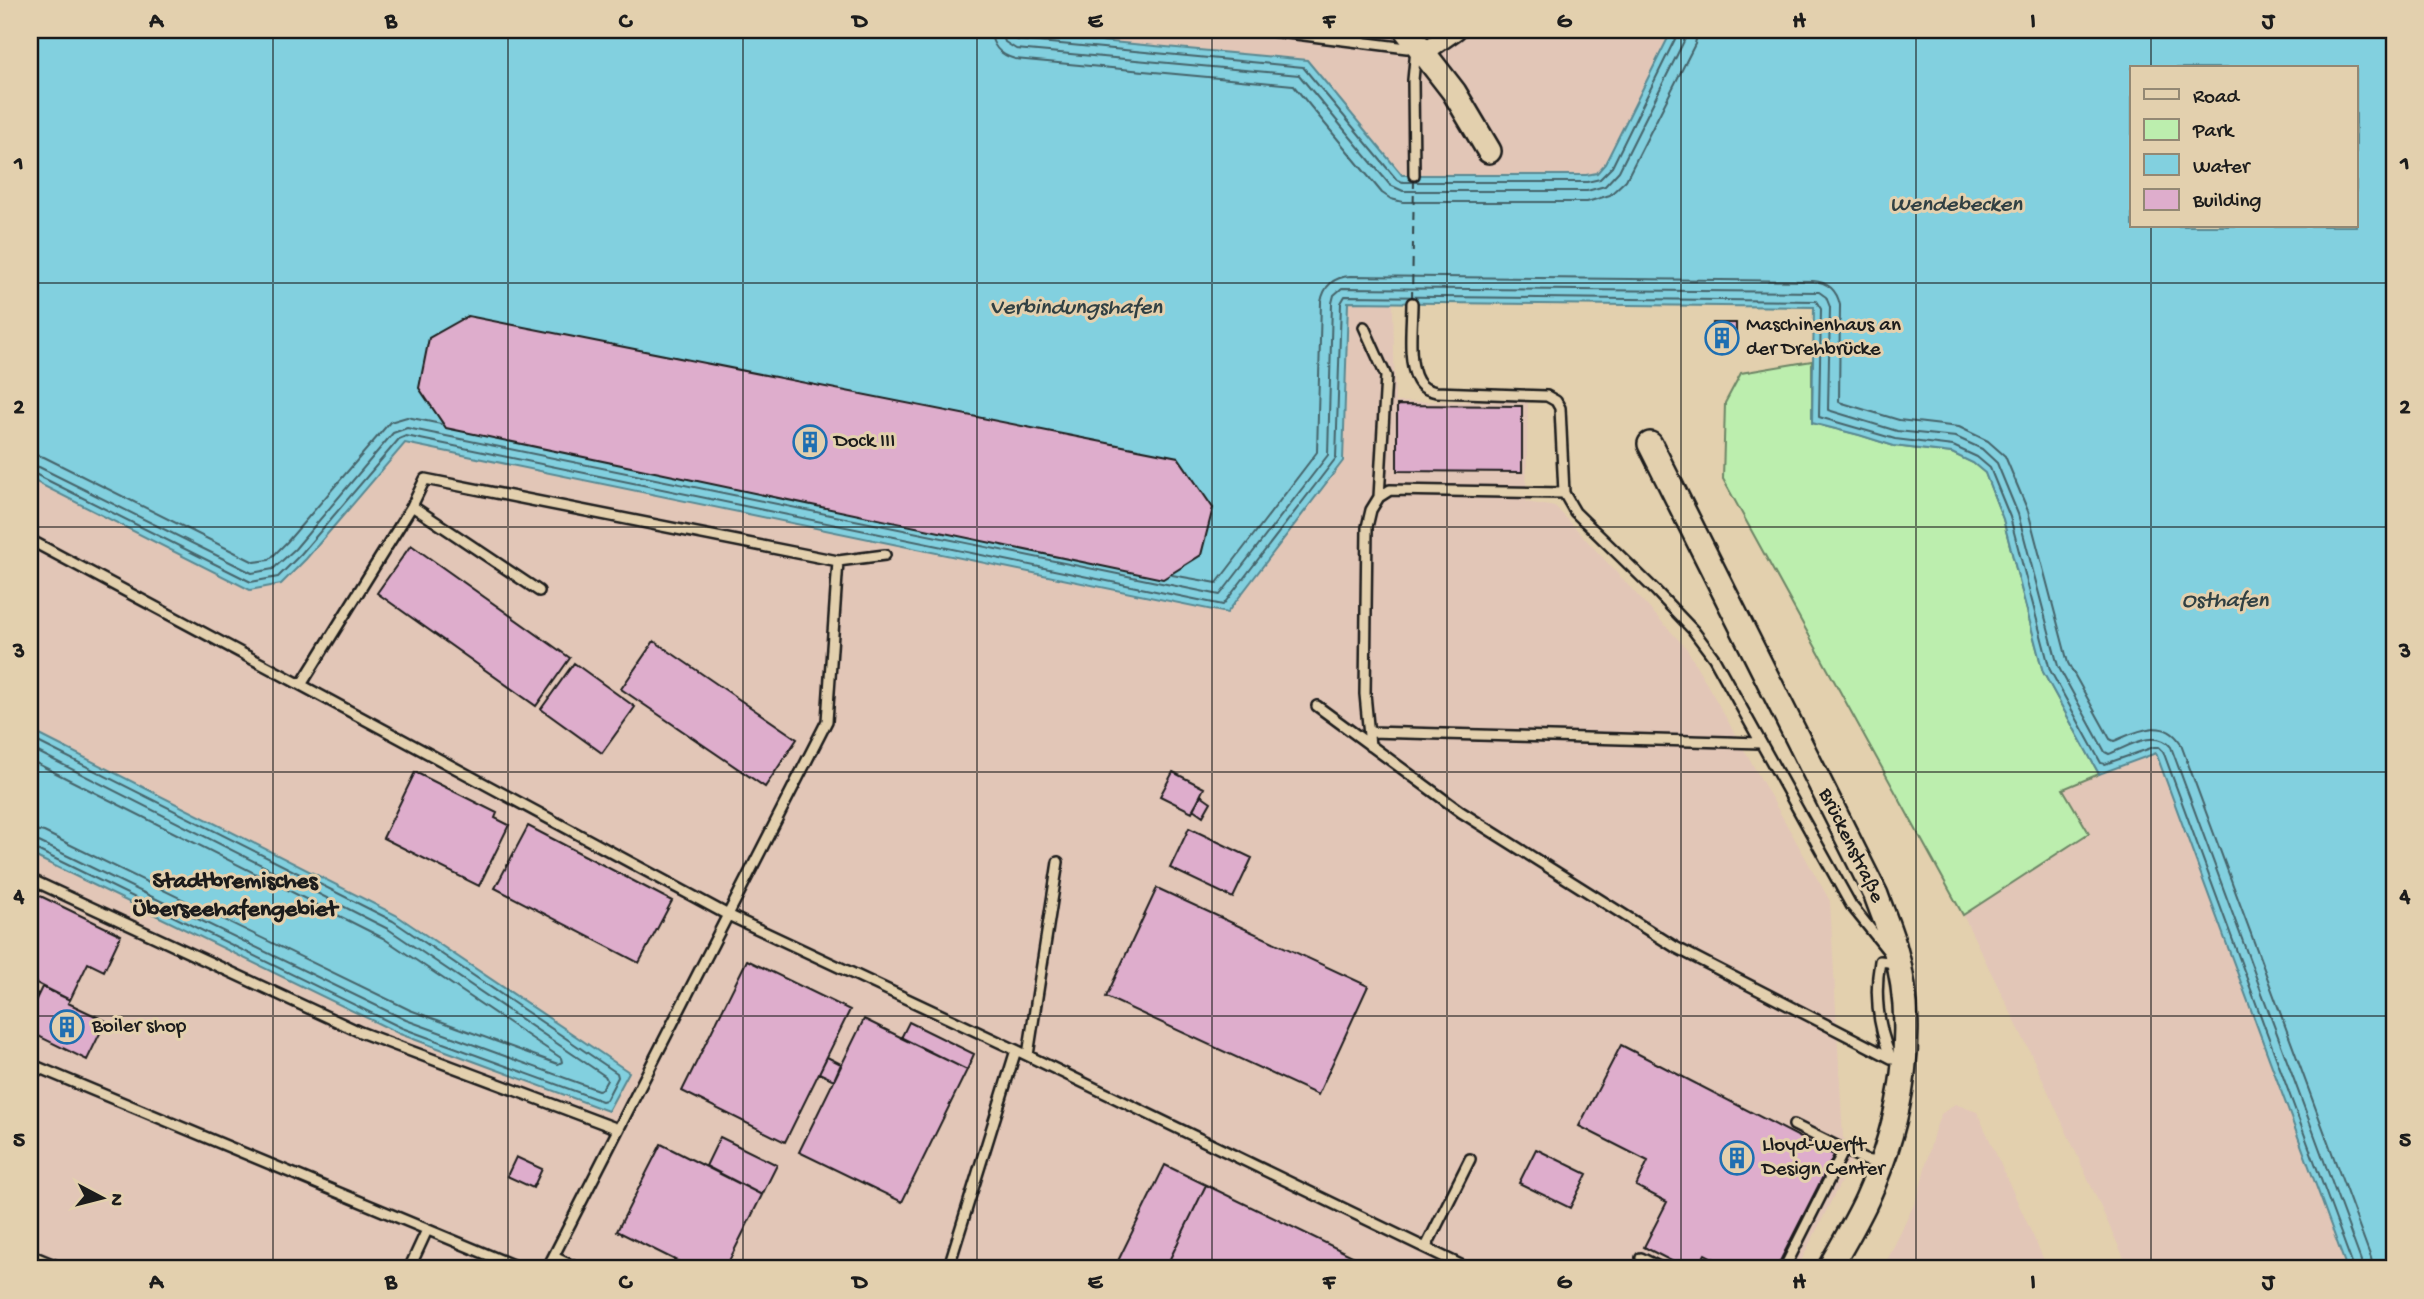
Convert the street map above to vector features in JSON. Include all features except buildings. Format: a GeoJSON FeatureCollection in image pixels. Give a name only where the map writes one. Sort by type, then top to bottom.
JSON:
{"type":"FeatureCollection","features":[{"type":"Feature","properties":{"kind":"street"},"geometry":{"type":"LineString","coordinates":[[1411,37],[1430,48],[1456,30]]}},
{"type":"Feature","properties":{"kind":"street"},"geometry":{"type":"LineString","coordinates":[[1411,37],[1454,92],[1489,151]]}},
{"type":"Feature","properties":{"kind":"street","name":"Brückenstraße"},"geometry":{"type":"LineString","coordinates":[[1650,444],[1876,895],[1895,947],[1904,996],[1898,1062],[1901,1095],[1881,1163],[1867,1199],[1829,1269]]}},
{"type":"Feature","properties":{"kind":"lane"},"geometry":{"type":"LineString","coordinates":[[1264,30],[1407,48],[1411,37]]}},
{"type":"Feature","properties":{"kind":"lane"},"geometry":{"type":"LineString","coordinates":[[1411,37],[1414,57],[1414,175]]}},
{"type":"Feature","properties":{"kind":"lane"},"geometry":{"type":"LineString","coordinates":[[1412,303],[1413,367],[1417,380],[1425,388],[1436,392],[1547,396],[1556,401],[1559,408],[1564,493],[1575,512],[1693,629],[1714,658],[1851,905],[1898,963]]}},
{"type":"Feature","properties":{"kind":"lane"},"geometry":{"type":"LineString","coordinates":[[1364,327],[1386,376],[1379,497]]}},
{"type":"Feature","properties":{"kind":"lane"},"geometry":{"type":"LineString","coordinates":[[300,685],[412,506],[425,478],[838,561],[886,555]]}},
{"type":"Feature","properties":{"kind":"lane"},"geometry":{"type":"LineString","coordinates":[[1370,746],[1364,694],[1367,527],[1371,510],[1379,497],[1391,490],[1564,493]]}},
{"type":"Feature","properties":{"kind":"lane"},"geometry":{"type":"LineString","coordinates":[[412,506],[539,591]]}},
{"type":"Feature","properties":{"kind":"lane"},"geometry":{"type":"LineString","coordinates":[[30,540],[728,915],[1027,1055],[1469,1269]]}},
{"type":"Feature","properties":{"kind":"lane"},"geometry":{"type":"LineString","coordinates":[[547,1269],[827,720],[838,561]]}},
{"type":"Feature","properties":{"kind":"lane"},"geometry":{"type":"LineString","coordinates":[[1317,706],[1461,812],[1675,947],[1898,1062]]}},
{"type":"Feature","properties":{"kind":"lane"},"geometry":{"type":"LineString","coordinates":[[1370,732],[1761,743]]}},
{"type":"Feature","properties":{"kind":"lane"},"geometry":{"type":"LineString","coordinates":[[1027,1055],[1058,862]]}},
{"type":"Feature","properties":{"kind":"lane"},"geometry":{"type":"LineString","coordinates":[[30,879],[360,1032],[618,1129]]}},
{"type":"Feature","properties":{"kind":"lane"},"geometry":{"type":"LineString","coordinates":[[948,1269],[1016,1050]]}},
{"type":"Feature","properties":{"kind":"lane"},"geometry":{"type":"LineString","coordinates":[[30,1065],[522,1269]]}},
{"type":"Feature","properties":{"kind":"lane"},"geometry":{"type":"LineString","coordinates":[[1794,1125],[1865,1160],[1881,1163]]}},
{"type":"Feature","properties":{"kind":"lane"},"geometry":{"type":"LineString","coordinates":[[1784,1269],[1844,1150]]}},
{"type":"Feature","properties":{"kind":"lane"},"geometry":{"type":"LineString","coordinates":[[1426,1247],[1470,1159]]}},
{"type":"Feature","properties":{"kind":"lane"},"geometry":{"type":"LineString","coordinates":[[409,1269],[426,1230]]}},
{"type":"Feature","properties":{"kind":"lane"},"geometry":{"type":"LineString","coordinates":[[30,1255],[64,1269]]}},
{"type":"Feature","properties":{"kind":"lane"},"geometry":{"type":"LineString","coordinates":[[554,1257],[579,1269]]}},
{"type":"Feature","properties":{"kind":"lane"},"geometry":{"type":"LineString","coordinates":[[1641,1258],[1663,1269]]}},
{"type":"Feature","properties":{"kind":"shaded area"},"geometry":{"type":"Polygon","coordinates":[[[981,30],[1672,30],[1605,165],[1597,173],[1402,175],[1307,60],[981,30]]]}},
{"type":"Feature","properties":{"kind":"shaded area"},"geometry":{"type":"Polygon","coordinates":[[[1348,302],[1393,303],[1395,402],[1528,401],[1526,502],[1556,507],[1687,649],[1830,901],[1843,1138],[1859,1146],[1797,1269],[30,1269],[30,479],[250,590],[281,584],[306,559],[405,443],[1227,613],[1343,461],[1348,302]]]}},
{"type":"Feature","properties":{"kind":"shaded area"},"geometry":{"type":"Polygon","coordinates":[[[2156,753],[2347,1269],[2129,1269],[2031,1054],[1963,915],[2089,833],[2063,788],[2156,753]]]}},
{"type":"Feature","properties":{"kind":"shaded area"},"geometry":{"type":"Polygon","coordinates":[[[1955,1104],[1977,1112],[2048,1269],[1883,1269],[1918,1196],[1941,1114],[1955,1104]]]}},
{"type":"Feature","properties":{"kind":"green space"},"geometry":{"type":"Polygon","coordinates":[[[1812,361],[1812,423],[1894,446],[1952,453],[1973,463],[1985,473],[2003,519],[2043,672],[2099,774],[2063,789],[2089,833],[1963,915],[1723,479],[1725,403],[1741,373],[1812,361]]]}},
{"type":"Feature","properties":{"kind":"water","name":"Verbindungshafen"},"geometry":{"type":"Polygon","coordinates":[[[30,30],[981,30],[1307,60],[1402,175],[1586,175],[1597,173],[1605,164],[1672,30],[2394,30],[2394,1269],[2347,1269],[2156,753],[2099,774],[2043,672],[2003,519],[1985,473],[1973,463],[1952,453],[1894,446],[1812,423],[1814,307],[1348,302],[1343,461],[1227,613],[405,443],[306,559],[281,584],[250,590],[30,479],[30,30]]]}},
{"type":"Feature","properties":{"kind":"water"},"geometry":{"type":"Polygon","coordinates":[[[30,730],[396,915],[629,1072],[608,1111],[400,1034],[30,854],[30,730]]]}},
{"type":"Feature","properties":{"kind":"ferry route"},"geometry":{"type":"LineString","coordinates":[[1412,300],[1414,180]]}},
{"type":"Feature","properties":{"kind":"place","name":"Maschinenhaus an der Drehbrücke"},"geometry":{"type":"Point","coordinates":[1722,338]}},
{"type":"Feature","properties":{"kind":"place","name":"Dock III"},"geometry":{"type":"Point","coordinates":[810,442]}},
{"type":"Feature","properties":{"kind":"place","name":"Boiler shop"},"geometry":{"type":"Point","coordinates":[67,1027]}},
{"type":"Feature","properties":{"kind":"place","name":"Lloyd-Werft Design Center"},"geometry":{"type":"Point","coordinates":[1737,1158]}},
{"type":"Feature","properties":{"kind":"district","name":"Stadtbremisches Überseehafengebiet"},"geometry":{"type":"Point","coordinates":[235,896]}},
{"type":"Feature","properties":{"kind":"water label","name":"Wendebecken"},"geometry":{"type":"Point","coordinates":[1956,205]}},
{"type":"Feature","properties":{"kind":"water label","name":"Osthafen"},"geometry":{"type":"Point","coordinates":[2225,601]}}]}
